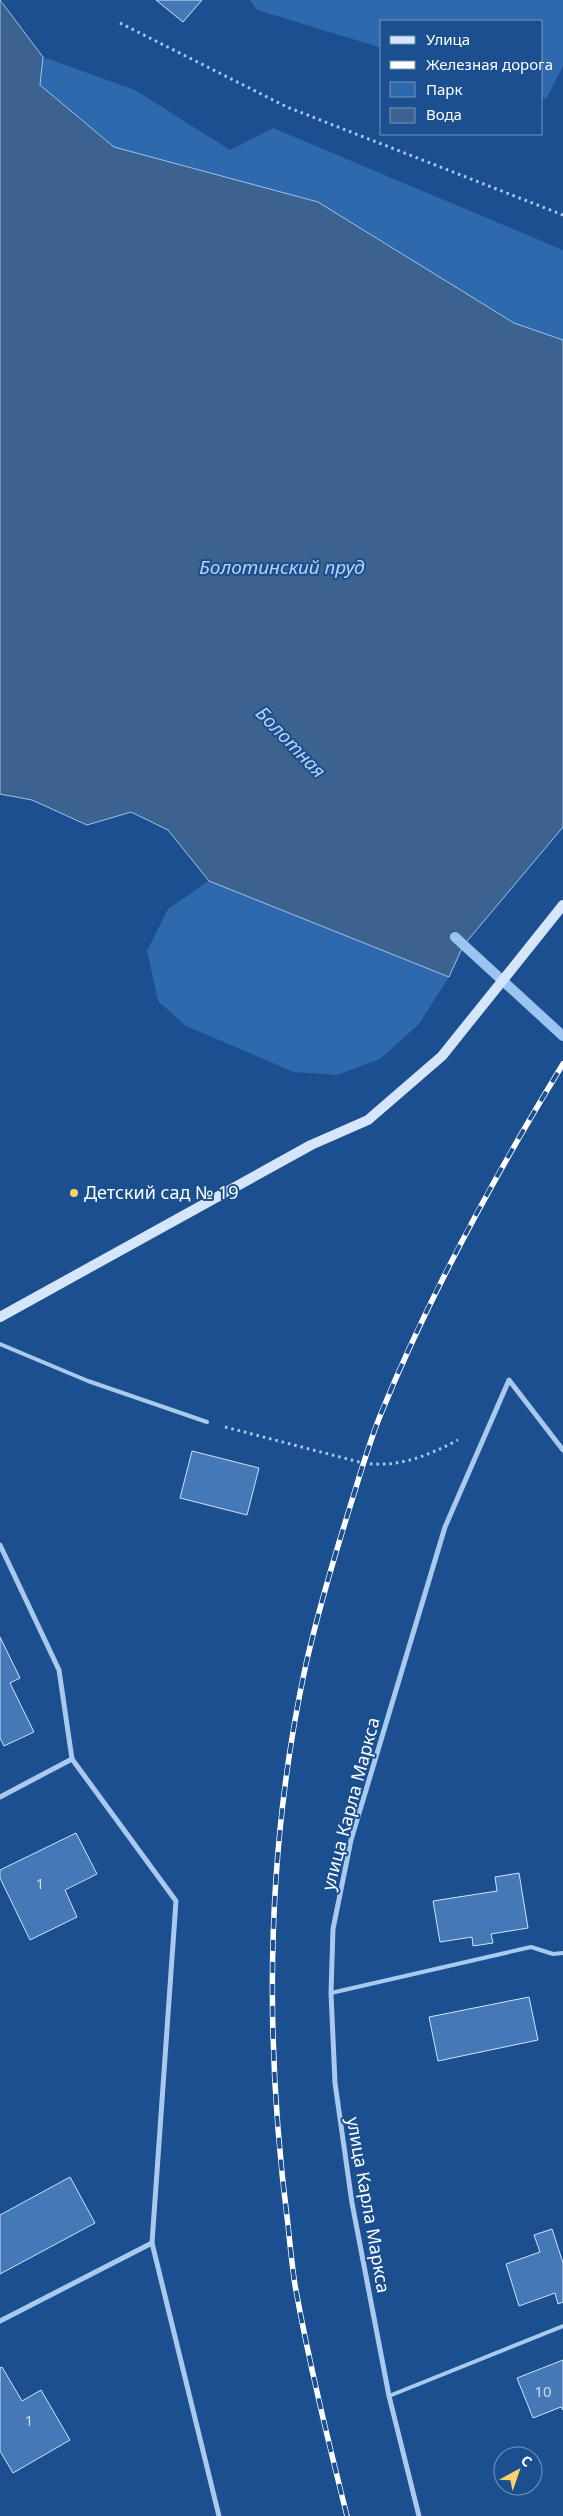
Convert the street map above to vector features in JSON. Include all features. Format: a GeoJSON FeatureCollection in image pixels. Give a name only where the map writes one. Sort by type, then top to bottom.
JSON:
{"type":"FeatureCollection","features":[{"type":"Feature","properties":{"kind":"street"},"geometry":{"type":"LineString","coordinates":[[0,1317],[311,1145],[368,1120],[442,1056],[563,905]]}},
{"type":"Feature","properties":{"kind":"street","name":"улица Карла Маркса"},"geometry":{"type":"LineString","coordinates":[[420,2516],[390,2396],[350,2194],[334,2083],[331,1993],[333,1929],[352,1840],[446,1527],[509,1380],[563,1450]]}},
{"type":"Feature","properties":{"kind":"street"},"geometry":{"type":"LineString","coordinates":[[0,1545],[59,1670],[72,1759],[176,1901],[152,2243],[219,2516]]}},
{"type":"Feature","properties":{"kind":"street"},"geometry":{"type":"LineString","coordinates":[[0,1797],[72,1759]]}},
{"type":"Feature","properties":{"kind":"street"},"geometry":{"type":"LineString","coordinates":[[0,2321],[152,2243]]}},
{"type":"Feature","properties":{"kind":"lane"},"geometry":{"type":"LineString","coordinates":[[0,1344],[88,1381],[207,1422]]}},
{"type":"Feature","properties":{"kind":"lane"},"geometry":{"type":"LineString","coordinates":[[331,1993],[531,1947],[553,1954],[563,1953]]}},
{"type":"Feature","properties":{"kind":"lane"},"geometry":{"type":"LineString","coordinates":[[390,2396],[563,2326]]}},
{"type":"Feature","properties":{"kind":"path"},"geometry":{"type":"LineString","coordinates":[[120,23],[287,107],[563,215]]}},
{"type":"Feature","properties":{"kind":"path"},"geometry":{"type":"LineString","coordinates":[[207,1422],[363,1463],[383,1466],[433,1453],[458,1440]]}},
{"type":"Feature","properties":{"kind":"green space"},"geometry":{"type":"Polygon","coordinates":[[[250,0],[563,0],[563,66],[546,99],[543,98],[543,20],[380,20],[380,47],[257,10],[250,0]]]}},
{"type":"Feature","properties":{"kind":"green space"},"geometry":{"type":"Polygon","coordinates":[[[43,57],[135,90],[230,150],[273,128],[563,250],[563,340],[514,323],[318,202],[114,147],[40,85],[43,57]]]}},
{"type":"Feature","properties":{"kind":"green space"},"geometry":{"type":"Polygon","coordinates":[[[209,881],[449,977],[419,1024],[380,1059],[337,1075],[294,1072],[186,1026],[158,1001],[147,951],[168,909],[209,881]]]}},
{"type":"Feature","properties":{"kind":"water","name":"Болотинский пруд"},"geometry":{"type":"Polygon","coordinates":[[[0,0],[43,57],[40,85],[114,147],[318,202],[514,323],[563,340],[563,827],[463,946],[449,977],[209,881],[168,830],[131,812],[87,825],[32,800],[0,794],[0,0]]]}},
{"type":"Feature","properties":{"kind":"building"},"geometry":{"type":"Polygon","coordinates":[[[156,0],[202,0],[183,22],[156,0]]]}},
{"type":"Feature","properties":{"kind":"building"},"geometry":{"type":"Polygon","coordinates":[[[192,1451],[259,1468],[247,1515],[180,1498],[192,1451]]]}},
{"type":"Feature","properties":{"kind":"building"},"geometry":{"type":"Polygon","coordinates":[[[0,1637],[20,1678],[10,1683],[34,1732],[4,1746],[0,1738],[0,1637]]]}},
{"type":"Feature","properties":{"kind":"building"},"geometry":{"type":"Polygon","coordinates":[[[76,1833],[97,1874],[65,1890],[77,1917],[30,1940],[0,1878],[0,1870],[76,1833]]]}},
{"type":"Feature","properties":{"kind":"building"},"geometry":{"type":"Polygon","coordinates":[[[519,1873],[528,1928],[491,1934],[493,1943],[473,1946],[472,1937],[440,1942],[433,1901],[497,1891],[495,1877],[519,1873]]]}},
{"type":"Feature","properties":{"kind":"building"},"geometry":{"type":"Polygon","coordinates":[[[529,1997],[538,2040],[438,2061],[429,2017],[529,1997]]]}},
{"type":"Feature","properties":{"kind":"building"},"geometry":{"type":"Polygon","coordinates":[[[70,2177],[95,2223],[0,2274],[0,2215],[70,2177]]]}},
{"type":"Feature","properties":{"kind":"building"},"geometry":{"type":"Polygon","coordinates":[[[552,2229],[563,2263],[563,2302],[558,2304],[555,2293],[519,2306],[506,2264],[540,2252],[534,2235],[552,2229]]]}},
{"type":"Feature","properties":{"kind":"building"},"geometry":{"type":"Polygon","coordinates":[[[563,2360],[563,2410],[561,2407],[533,2418],[517,2378],[563,2360]]]}},
{"type":"Feature","properties":{"kind":"building"},"geometry":{"type":"Polygon","coordinates":[[[2,2367],[22,2401],[41,2390],[70,2440],[13,2473],[0,2451],[0,2368],[2,2367]]]}},
{"type":"Feature","properties":{"kind":"waterway","name":"Болотная"},"geometry":{"type":"LineString","coordinates":[[455,937],[563,1036]]}},
{"type":"Feature","properties":{"kind":"railway"},"geometry":{"type":"LineString","coordinates":[[347,2516],[326,2430],[295,2285],[280,2155],[275,2084],[273,1943],[276,1873],[293,1733],[306,1664],[321,1606],[337,1548],[380,1416],[399,1370],[464,1236],[512,1149],[563,1064]]}},
{"type":"Feature","properties":{"kind":"place","name":"Детский сад № 19"},"geometry":{"type":"Point","coordinates":[74,1193]}}]}
